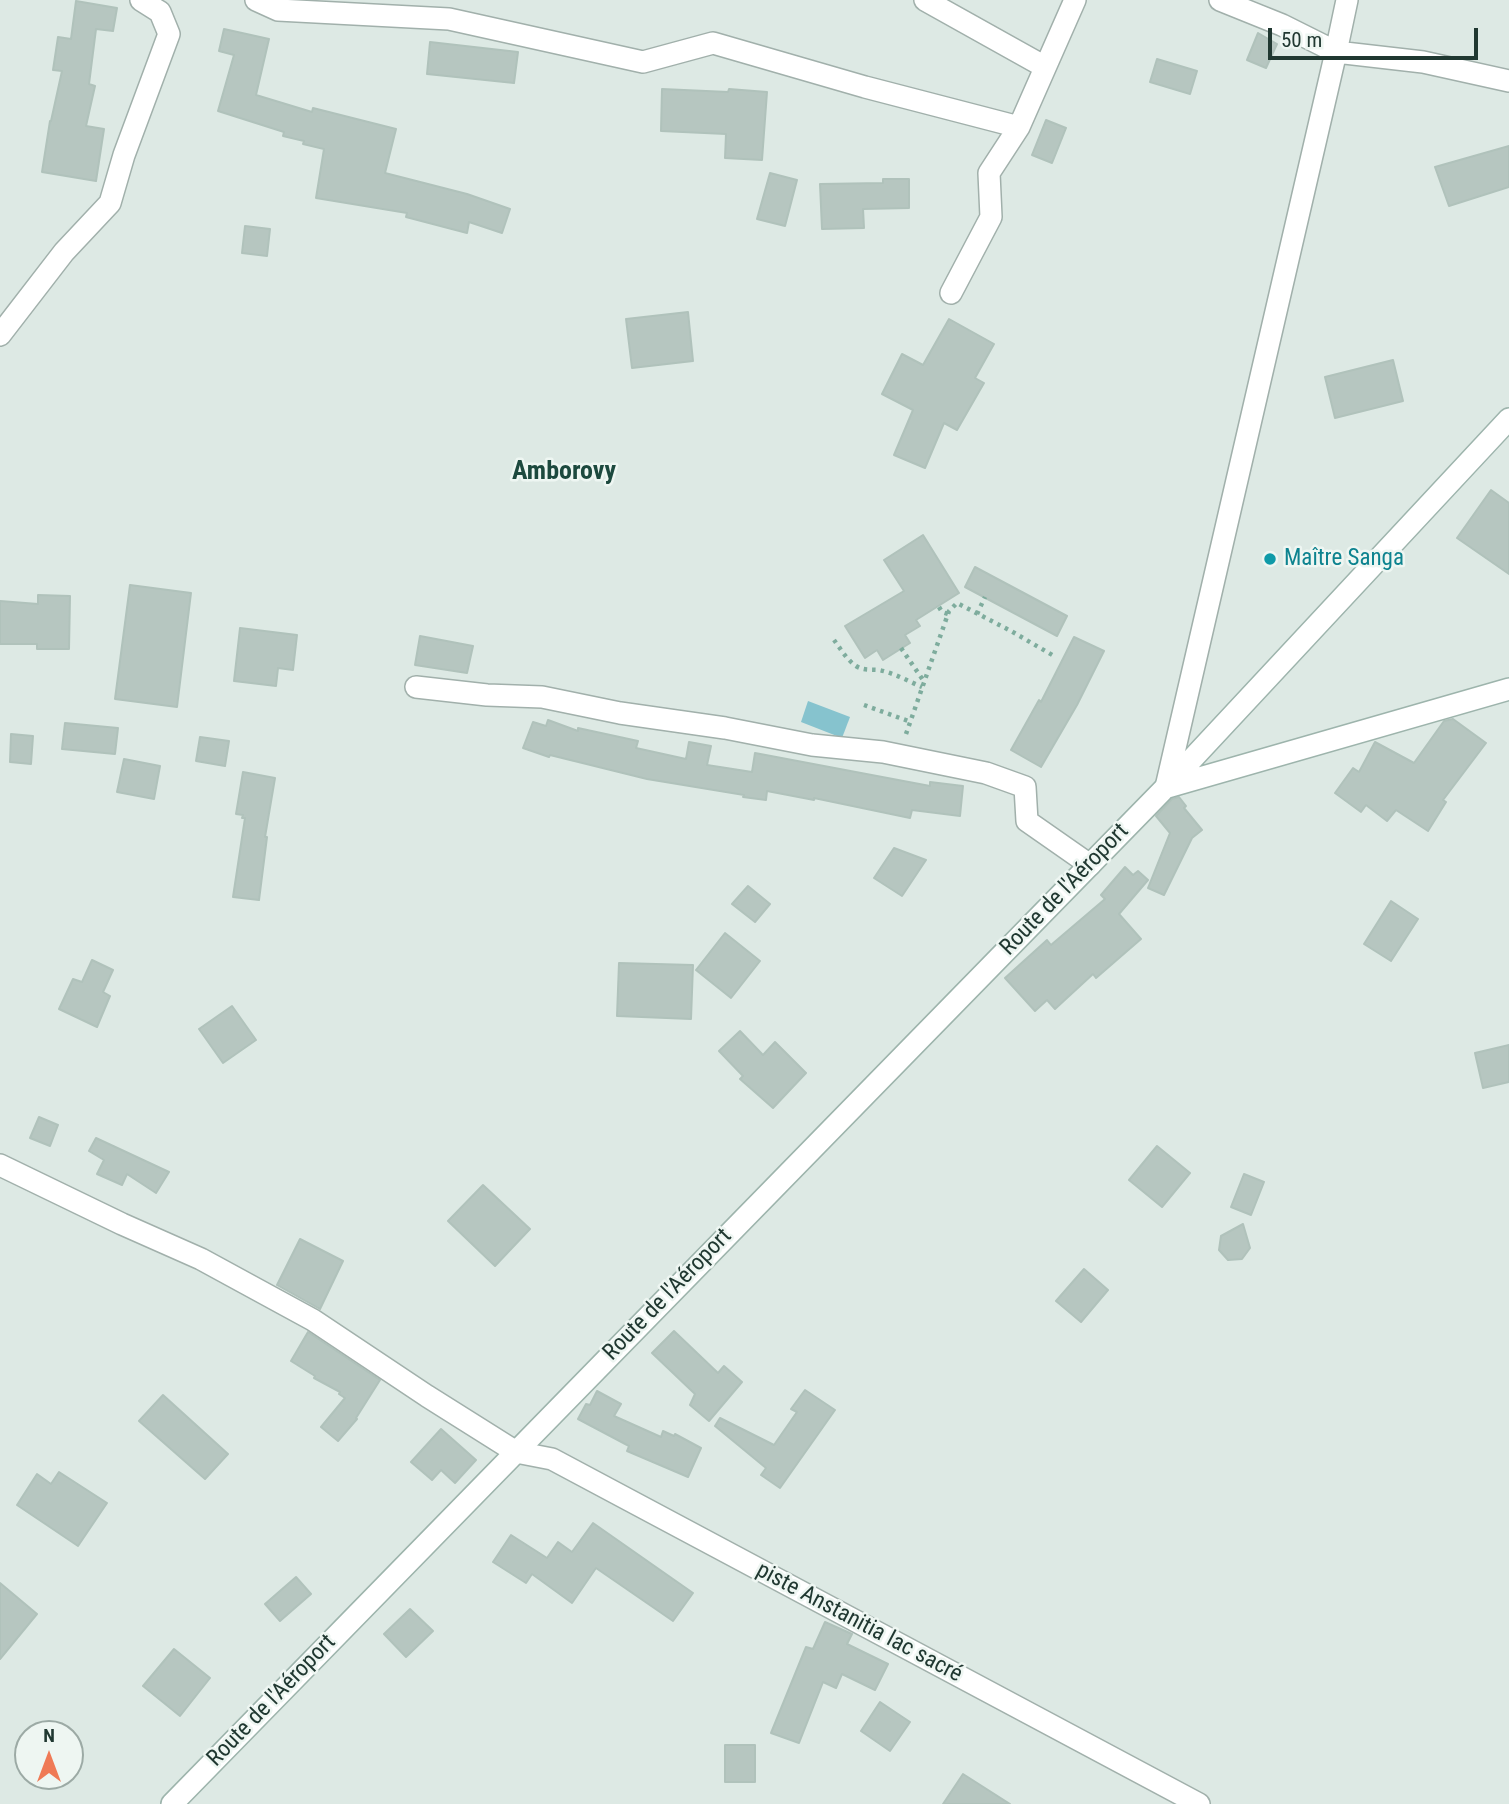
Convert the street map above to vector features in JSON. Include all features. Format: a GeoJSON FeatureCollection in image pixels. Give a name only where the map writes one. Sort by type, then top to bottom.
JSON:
{"type":"FeatureCollection","features":[{"type":"Feature","properties":{"kind":"street"},"geometry":{"type":"LineString","coordinates":[[0,335],[64,252],[110,203],[124,155],[169,34],[160,12],[141,0]]}},
{"type":"Feature","properties":{"kind":"street"},"geometry":{"type":"LineString","coordinates":[[256,0],[278,10],[449,19],[643,62],[713,43],[865,87],[1019,127]]}},
{"type":"Feature","properties":{"kind":"street"},"geometry":{"type":"LineString","coordinates":[[925,0],[1045,67]]}},
{"type":"Feature","properties":{"kind":"street"},"geometry":{"type":"LineString","coordinates":[[951,293],[991,217],[989,173],[1019,127],[1075,0]]}},
{"type":"Feature","properties":{"kind":"street"},"geometry":{"type":"LineString","coordinates":[[1220,0],[1282,25],[1336,52],[1423,62],[1509,81]]}},
{"type":"Feature","properties":{"kind":"street"},"geometry":{"type":"LineString","coordinates":[[1166,788],[1347,0]]}},
{"type":"Feature","properties":{"kind":"street","name":"Route de l'Aéroport"},"geometry":{"type":"LineString","coordinates":[[172,1804],[1166,788],[1509,419]]}},
{"type":"Feature","properties":{"kind":"street"},"geometry":{"type":"LineString","coordinates":[[416,687],[487,695],[542,697],[620,713],[724,728],[812,745],[883,752],[986,773],[1025,787],[1027,821],[1090,865]]}},
{"type":"Feature","properties":{"kind":"street","name":"Route de l'Aéroport"},"geometry":{"type":"LineString","coordinates":[[1166,788],[1509,690]]}},
{"type":"Feature","properties":{"kind":"street"},"geometry":{"type":"LineString","coordinates":[[0,1165],[201,1259],[313,1320],[516,1452]]}},
{"type":"Feature","properties":{"kind":"street","name":"piste Anstanitia lac sacré"},"geometry":{"type":"LineString","coordinates":[[516,1452],[552,1459],[1199,1804]]}},
{"type":"Feature","properties":{"kind":"path"},"geometry":{"type":"LineString","coordinates":[[977,614],[985,597]]}},
{"type":"Feature","properties":{"kind":"path"},"geometry":{"type":"LineString","coordinates":[[899,755],[947,614],[957,603],[1054,656]]}},
{"type":"Feature","properties":{"kind":"path"},"geometry":{"type":"LineString","coordinates":[[939,607],[947,614]]}},
{"type":"Feature","properties":{"kind":"path"},"geometry":{"type":"LineString","coordinates":[[834,640],[856,667],[877,670],[923,684]]}},
{"type":"Feature","properties":{"kind":"path"},"geometry":{"type":"LineString","coordinates":[[901,648],[923,684]]}},
{"type":"Feature","properties":{"kind":"path"},"geometry":{"type":"LineString","coordinates":[[864,705],[911,722]]}},
{"type":"Feature","properties":{"kind":"water"},"geometry":{"type":"Polygon","coordinates":[[[808,701],[850,717],[842,738],[801,722],[808,701]]]}},
{"type":"Feature","properties":{"kind":"building"},"geometry":{"type":"Polygon","coordinates":[[[76,1],[117,8],[113,31],[96,29],[89,84],[95,86],[86,126],[104,129],[96,181],[42,172],[62,71],[53,70],[58,37],[71,39],[76,1]]]}},
{"type":"Feature","properties":{"kind":"building"},"geometry":{"type":"Polygon","coordinates":[[[224,29],[269,39],[256,95],[312,112],[313,108],[396,129],[385,173],[467,194],[510,209],[502,233],[469,222],[467,233],[406,217],[407,213],[316,198],[324,149],[283,136],[284,132],[218,111],[234,55],[219,51],[224,29]]]}},
{"type":"Feature","properties":{"kind":"building"},"geometry":{"type":"Polygon","coordinates":[[[1258,33],[1277,44],[1266,68],[1247,60],[1258,33]]]}},
{"type":"Feature","properties":{"kind":"building"},"geometry":{"type":"Polygon","coordinates":[[[430,42],[518,52],[514,83],[427,74],[430,42]]]}},
{"type":"Feature","properties":{"kind":"building"},"geometry":{"type":"Polygon","coordinates":[[[1157,59],[1197,71],[1190,94],[1150,82],[1157,59]]]}},
{"type":"Feature","properties":{"kind":"building"},"geometry":{"type":"Polygon","coordinates":[[[662,89],[767,92],[762,160],[725,158],[726,134],[661,131],[662,89]]]}},
{"type":"Feature","properties":{"kind":"building"},"geometry":{"type":"Polygon","coordinates":[[[1046,120],[1066,128],[1052,163],[1032,155],[1046,120]]]}},
{"type":"Feature","properties":{"kind":"building"},"geometry":{"type":"Polygon","coordinates":[[[1509,146],[1509,187],[1449,206],[1435,167],[1509,146]]]}},
{"type":"Feature","properties":{"kind":"building"},"geometry":{"type":"Polygon","coordinates":[[[770,173],[797,180],[785,226],[757,219],[770,173]]]}},
{"type":"Feature","properties":{"kind":"building"},"geometry":{"type":"Polygon","coordinates":[[[883,179],[909,179],[909,208],[863,209],[864,228],[822,229],[820,184],[883,183],[883,179]]]}},
{"type":"Feature","properties":{"kind":"building"},"geometry":{"type":"Polygon","coordinates":[[[245,226],[270,229],[267,256],[242,253],[245,226]]]}},
{"type":"Feature","properties":{"kind":"building"},"geometry":{"type":"Polygon","coordinates":[[[688,312],[693,361],[632,368],[626,319],[688,312]]]}},
{"type":"Feature","properties":{"kind":"building"},"geometry":{"type":"Polygon","coordinates":[[[949,319],[994,344],[975,378],[984,383],[957,430],[944,423],[925,468],[894,455],[913,410],[882,394],[902,354],[923,365],[949,319]]]}},
{"type":"Feature","properties":{"kind":"building"},"geometry":{"type":"Polygon","coordinates":[[[1393,360],[1403,401],[1335,418],[1325,377],[1393,360]]]}},
{"type":"Feature","properties":{"kind":"building"},"geometry":{"type":"Polygon","coordinates":[[[1491,490],[1509,503],[1509,574],[1457,538],[1491,490]]]}},
{"type":"Feature","properties":{"kind":"building"},"geometry":{"type":"Polygon","coordinates":[[[923,535],[959,593],[916,620],[920,626],[905,635],[910,643],[883,660],[877,650],[865,658],[845,626],[904,591],[884,560],[923,535]]]}},
{"type":"Feature","properties":{"kind":"building"},"geometry":{"type":"Polygon","coordinates":[[[975,567],[1067,616],[1057,636],[965,587],[975,567]]]}},
{"type":"Feature","properties":{"kind":"building"},"geometry":{"type":"Polygon","coordinates":[[[130,585],[191,593],[177,707],[115,699],[130,585]]]}},
{"type":"Feature","properties":{"kind":"building"},"geometry":{"type":"Polygon","coordinates":[[[38,595],[70,596],[69,649],[37,649],[37,644],[0,644],[0,601],[38,604],[38,595]]]}},
{"type":"Feature","properties":{"kind":"building"},"geometry":{"type":"Polygon","coordinates":[[[240,628],[297,635],[293,670],[278,668],[276,686],[234,681],[240,628]]]}},
{"type":"Feature","properties":{"kind":"building"},"geometry":{"type":"Polygon","coordinates":[[[420,636],[473,646],[467,673],[415,665],[420,636]]]}},
{"type":"Feature","properties":{"kind":"building"},"geometry":{"type":"Polygon","coordinates":[[[1074,637],[1104,651],[1041,767],[1011,750],[1039,700],[1041,702],[1074,637]]]}},
{"type":"Feature","properties":{"kind":"building"},"geometry":{"type":"Polygon","coordinates":[[[1453,719],[1486,743],[1443,800],[1446,802],[1428,831],[1396,810],[1387,821],[1366,805],[1361,812],[1335,793],[1353,768],[1359,772],[1375,742],[1414,763],[1444,721],[1453,719]]]}},
{"type":"Feature","properties":{"kind":"building"},"geometry":{"type":"Polygon","coordinates":[[[548,720],[578,731],[578,728],[638,741],[636,748],[686,759],[689,742],[711,746],[707,765],[752,772],[755,753],[930,786],[930,782],[963,786],[960,816],[912,810],[910,818],[767,791],[766,800],[743,797],[744,795],[647,779],[550,755],[549,757],[523,748],[533,722],[546,726],[548,720]]]}},
{"type":"Feature","properties":{"kind":"building"},"geometry":{"type":"Polygon","coordinates":[[[65,723],[118,728],[115,754],[62,749],[65,723]]]}},
{"type":"Feature","properties":{"kind":"building"},"geometry":{"type":"Polygon","coordinates":[[[11,734],[33,736],[31,764],[10,762],[11,734]]]}},
{"type":"Feature","properties":{"kind":"building"},"geometry":{"type":"Polygon","coordinates":[[[200,737],[229,741],[225,766],[196,761],[200,737]]]}},
{"type":"Feature","properties":{"kind":"building"},"geometry":{"type":"Polygon","coordinates":[[[124,759],[160,766],[154,799],[117,792],[124,759]]]}},
{"type":"Feature","properties":{"kind":"building"},"geometry":{"type":"Polygon","coordinates":[[[243,772],[275,778],[265,837],[259,900],[233,897],[245,818],[236,814],[243,772]]]}},
{"type":"Feature","properties":{"kind":"building"},"geometry":{"type":"Polygon","coordinates":[[[1179,797],[1186,806],[1184,808],[1202,830],[1192,838],[1164,895],[1148,888],[1170,833],[1156,816],[1172,799],[1179,797]]]}},
{"type":"Feature","properties":{"kind":"building"},"geometry":{"type":"Polygon","coordinates":[[[894,848],[926,860],[902,896],[874,878],[894,848]]]}},
{"type":"Feature","properties":{"kind":"building"},"geometry":{"type":"Polygon","coordinates":[[[1125,867],[1133,875],[1138,871],[1148,880],[1119,914],[1141,939],[1096,978],[1093,974],[1055,1009],[1047,1000],[1035,1011],[1005,978],[1047,940],[1051,945],[1105,899],[1101,895],[1125,867]]]}},
{"type":"Feature","properties":{"kind":"building"},"geometry":{"type":"Polygon","coordinates":[[[748,886],[770,904],[755,922],[732,904],[748,886]]]}},
{"type":"Feature","properties":{"kind":"building"},"geometry":{"type":"Polygon","coordinates":[[[1391,901],[1418,919],[1391,961],[1364,944],[1391,901]]]}},
{"type":"Feature","properties":{"kind":"building"},"geometry":{"type":"Polygon","coordinates":[[[725,933],[760,961],[731,998],[696,970],[725,933]]]}},
{"type":"Feature","properties":{"kind":"building"},"geometry":{"type":"Polygon","coordinates":[[[92,960],[113,970],[103,992],[110,996],[97,1027],[59,1009],[73,979],[82,982],[92,960]]]}},
{"type":"Feature","properties":{"kind":"building"},"geometry":{"type":"Polygon","coordinates":[[[619,963],[693,965],[691,1019],[617,1016],[619,963]]]}},
{"type":"Feature","properties":{"kind":"building"},"geometry":{"type":"Polygon","coordinates":[[[232,1006],[256,1040],[223,1063],[199,1029],[232,1006]]]}},
{"type":"Feature","properties":{"kind":"building"},"geometry":{"type":"Polygon","coordinates":[[[740,1031],[763,1055],[775,1042],[806,1073],[773,1108],[740,1079],[743,1076],[719,1051],[740,1031]]]}},
{"type":"Feature","properties":{"kind":"building"},"geometry":{"type":"Polygon","coordinates":[[[1509,1045],[1509,1082],[1483,1088],[1475,1053],[1509,1045]]]}},
{"type":"Feature","properties":{"kind":"building"},"geometry":{"type":"Polygon","coordinates":[[[39,1117],[58,1125],[50,1146],[30,1138],[39,1117]]]}},
{"type":"Feature","properties":{"kind":"building"},"geometry":{"type":"Polygon","coordinates":[[[96,1138],[169,1172],[156,1193],[127,1174],[122,1185],[97,1174],[104,1160],[89,1151],[96,1138]]]}},
{"type":"Feature","properties":{"kind":"building"},"geometry":{"type":"Polygon","coordinates":[[[1157,1146],[1190,1173],[1162,1207],[1129,1180],[1157,1146]]]}},
{"type":"Feature","properties":{"kind":"building"},"geometry":{"type":"Polygon","coordinates":[[[1244,1174],[1264,1182],[1251,1215],[1231,1207],[1244,1174]]]}},
{"type":"Feature","properties":{"kind":"building"},"geometry":{"type":"Polygon","coordinates":[[[483,1185],[530,1229],[495,1266],[448,1221],[483,1185]]]}},
{"type":"Feature","properties":{"kind":"building"},"geometry":{"type":"Polygon","coordinates":[[[1243,1224],[1250,1248],[1242,1259],[1228,1260],[1219,1250],[1221,1236],[1243,1224]]]}},
{"type":"Feature","properties":{"kind":"building"},"geometry":{"type":"Polygon","coordinates":[[[300,1239],[343,1261],[320,1309],[277,1285],[300,1239]]]}},
{"type":"Feature","properties":{"kind":"building"},"geometry":{"type":"Polygon","coordinates":[[[1084,1269],[1108,1290],[1081,1322],[1056,1301],[1084,1269]]]}},
{"type":"Feature","properties":{"kind":"building"},"geometry":{"type":"Polygon","coordinates":[[[674,1331],[718,1373],[724,1366],[742,1382],[709,1421],[690,1405],[695,1394],[652,1353],[674,1331]]]}},
{"type":"Feature","properties":{"kind":"building"},"geometry":{"type":"Polygon","coordinates":[[[308,1332],[380,1380],[357,1419],[338,1441],[321,1427],[345,1398],[340,1392],[291,1361],[308,1332]]]}},
{"type":"Feature","properties":{"kind":"building"},"geometry":{"type":"Polygon","coordinates":[[[805,1390],[835,1410],[780,1488],[761,1475],[766,1468],[715,1426],[720,1418],[774,1445],[797,1412],[791,1409],[805,1390]]]}},
{"type":"Feature","properties":{"kind":"building"},"geometry":{"type":"Polygon","coordinates":[[[597,1391],[621,1404],[614,1416],[661,1437],[663,1431],[674,1436],[675,1434],[701,1448],[688,1477],[627,1451],[629,1446],[578,1419],[597,1391]]]}},
{"type":"Feature","properties":{"kind":"building"},"geometry":{"type":"Polygon","coordinates":[[[163,1395],[228,1454],[205,1479],[139,1421],[163,1395]]]}},
{"type":"Feature","properties":{"kind":"building"},"geometry":{"type":"Polygon","coordinates":[[[441,1429],[476,1460],[455,1483],[441,1470],[432,1480],[411,1462],[441,1429]]]}},
{"type":"Feature","properties":{"kind":"building"},"geometry":{"type":"Polygon","coordinates":[[[59,1472],[107,1503],[78,1546],[17,1505],[37,1474],[51,1484],[59,1472]]]}},
{"type":"Feature","properties":{"kind":"building"},"geometry":{"type":"Polygon","coordinates":[[[593,1523],[693,1593],[673,1621],[596,1568],[572,1603],[532,1574],[526,1583],[493,1562],[511,1535],[547,1558],[558,1542],[572,1552],[593,1523]]]}},
{"type":"Feature","properties":{"kind":"building"},"geometry":{"type":"Polygon","coordinates":[[[296,1577],[311,1594],[280,1621],[265,1604],[296,1577]]]}},
{"type":"Feature","properties":{"kind":"building"},"geometry":{"type":"Polygon","coordinates":[[[0,1583],[37,1614],[0,1659],[0,1583]]]}},
{"type":"Feature","properties":{"kind":"building"},"geometry":{"type":"Polygon","coordinates":[[[410,1609],[433,1631],[406,1657],[384,1634],[410,1609]]]}},
{"type":"Feature","properties":{"kind":"building"},"geometry":{"type":"Polygon","coordinates":[[[825,1622],[852,1634],[847,1644],[888,1664],[875,1690],[842,1674],[836,1688],[823,1682],[799,1743],[771,1733],[806,1647],[813,1649],[825,1622]]]}},
{"type":"Feature","properties":{"kind":"building"},"geometry":{"type":"Polygon","coordinates":[[[174,1649],[210,1678],[180,1716],[143,1686],[174,1649]]]}},
{"type":"Feature","properties":{"kind":"building"},"geometry":{"type":"Polygon","coordinates":[[[880,1702],[910,1722],[890,1751],[861,1731],[880,1702]]]}},
{"type":"Feature","properties":{"kind":"building"},"geometry":{"type":"Polygon","coordinates":[[[725,1745],[755,1745],[755,1782],[725,1782],[725,1745]]]}},
{"type":"Feature","properties":{"kind":"building"},"geometry":{"type":"Polygon","coordinates":[[[963,1774],[1010,1804],[943,1804],[963,1774]]]}},
{"type":"Feature","properties":{"kind":"place","name":"Maître Sanga"},"geometry":{"type":"Point","coordinates":[1270,559]}},
{"type":"Feature","properties":{"kind":"district","name":"Amborovy"},"geometry":{"type":"Point","coordinates":[564,472]}}]}
